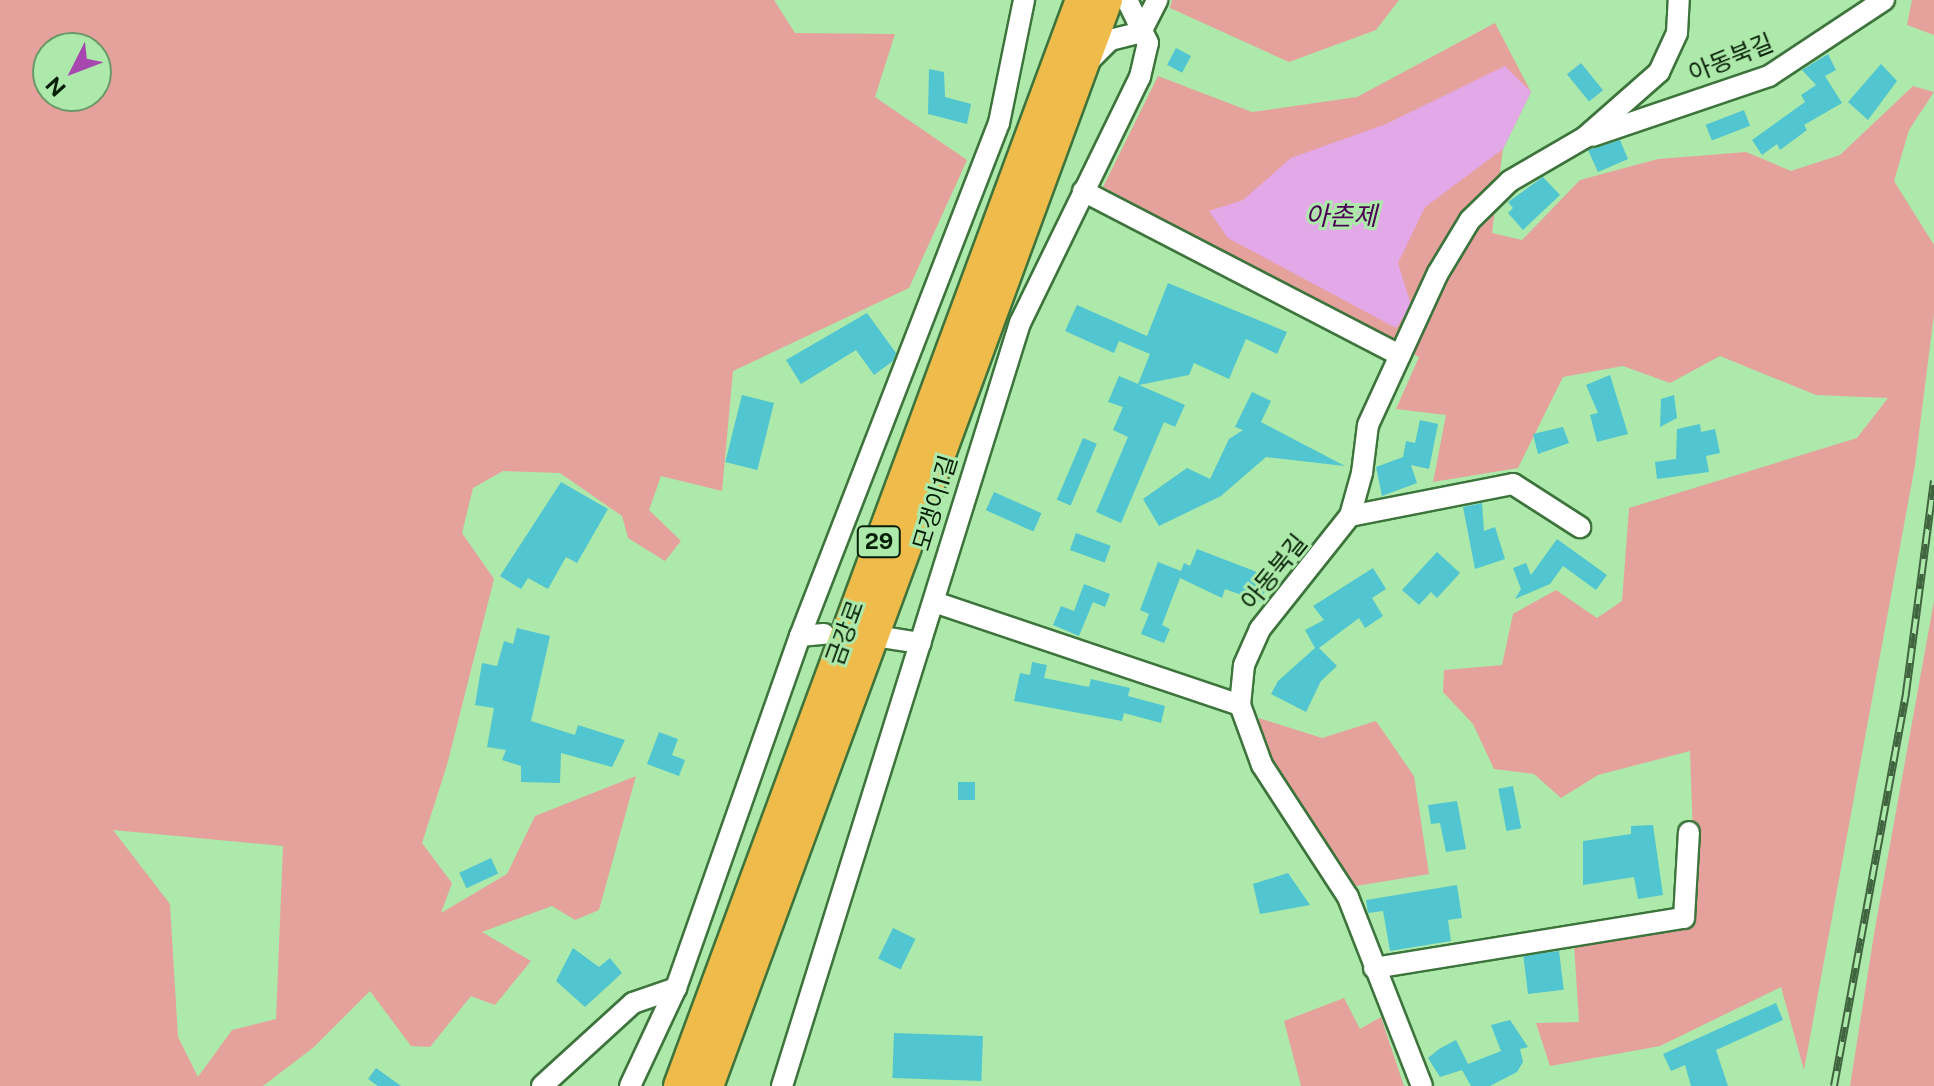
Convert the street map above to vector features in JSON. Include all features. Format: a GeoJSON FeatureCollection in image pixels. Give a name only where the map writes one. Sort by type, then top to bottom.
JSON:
{"type":"FeatureCollection","features":[{"type":"Feature","properties":{"kind":"highway","name":"금강로"},"geometry":{"type":"LineString","coordinates":[[679,1086],[1081,0]]}},
{"type":"Feature","properties":{"kind":"highway","name":"금강로"},"geometry":{"type":"LineString","coordinates":[[708,1086],[1107,0]]}},
{"type":"Feature","properties":{"kind":"highway"},"geometry":{"type":"LineString","coordinates":[[720,1086],[736,1032],[737,1003]]}},
{"type":"Feature","properties":{"kind":"street"},"geometry":{"type":"LineString","coordinates":[[630,1086],[676,988],[800,636],[999,123],[1024,0]]}},
{"type":"Feature","properties":{"kind":"street"},"geometry":{"type":"LineString","coordinates":[[1080,71],[1110,40],[1141,32],[1127,0]]}},
{"type":"Feature","properties":{"kind":"street","name":"모갱이1길"},"geometry":{"type":"LineString","coordinates":[[782,1086],[1020,323],[1140,77],[1148,43],[1141,32],[1157,0]]}},
{"type":"Feature","properties":{"kind":"street","name":"아동북길"},"geometry":{"type":"LineString","coordinates":[[1421,1086],[1337,875],[1278,795],[1240,705],[1244,665],[1260,629],[1350,516],[1368,425],[1438,273],[1470,220],[1510,181],[1584,138],[1659,72],[1677,33],[1679,0]]}},
{"type":"Feature","properties":{"kind":"street","name":"아동북길"},"geometry":{"type":"LineString","coordinates":[[1584,138],[1769,76],[1884,0]]}},
{"type":"Feature","properties":{"kind":"street"},"geometry":{"type":"LineString","coordinates":[[1083,191],[1400,355]]}},
{"type":"Feature","properties":{"kind":"street"},"geometry":{"type":"LineString","coordinates":[[1350,516],[1513,484],[1580,527]]}},
{"type":"Feature","properties":{"kind":"street"},"geometry":{"type":"LineString","coordinates":[[934,602],[1240,705]]}},
{"type":"Feature","properties":{"kind":"street"},"geometry":{"type":"LineString","coordinates":[[800,636],[824,634]]}},
{"type":"Feature","properties":{"kind":"street"},"geometry":{"type":"LineString","coordinates":[[888,638],[921,643]]}},
{"type":"Feature","properties":{"kind":"street"},"geometry":{"type":"LineString","coordinates":[[1374,968],[1684,918],[1689,832]]}},
{"type":"Feature","properties":{"kind":"street"},"geometry":{"type":"LineString","coordinates":[[542,1086],[633,1003],[676,988]]}},
{"type":"Feature","properties":{"kind":"shaded area"},"geometry":{"type":"Polygon","coordinates":[[[0,0],[774,0],[795,33],[895,34],[875,97],[967,160],[909,288],[733,371],[722,491],[661,476],[649,510],[681,541],[665,561],[628,538],[622,516],[560,473],[503,471],[473,488],[462,533],[494,579],[447,765],[422,843],[452,883],[441,913],[507,874],[535,816],[636,776],[599,910],[575,920],[552,906],[482,932],[531,961],[495,1005],[471,996],[430,1047],[411,1046],[370,991],[314,1047],[263,1086],[0,1086],[0,0]],[[113,830],[170,904],[178,1037],[198,1077],[232,1030],[276,1019],[283,846],[113,830]]]}},
{"type":"Feature","properties":{"kind":"shaded area"},"geometry":{"type":"Polygon","coordinates":[[[1172,0],[1399,0],[1376,30],[1289,62],[1170,8],[1172,0]]]}},
{"type":"Feature","properties":{"kind":"shaded area"},"geometry":{"type":"Polygon","coordinates":[[[1912,0],[1934,0],[1934,35],[1907,25],[1912,0]]]}},
{"type":"Feature","properties":{"kind":"shaded area"},"geometry":{"type":"Polygon","coordinates":[[[1495,23],[1531,92],[1503,149],[1492,233],[1522,240],[1580,180],[1658,159],[1746,152],[1791,171],[1840,155],[1913,86],[1934,92],[1909,130],[1894,181],[1934,245],[1934,314],[1915,465],[1804,1070],[1781,987],[1660,1046],[1550,1066],[1536,1023],[1579,1022],[1574,944],[1696,923],[1690,751],[1598,775],[1561,798],[1534,774],[1494,769],[1473,724],[1443,692],[1444,670],[1502,665],[1513,614],[1556,590],[1597,618],[1622,601],[1629,508],[1857,438],[1888,398],[1816,395],[1720,356],[1670,383],[1623,366],[1563,377],[1518,468],[1433,482],[1446,415],[1396,409],[1419,357],[1103,187],[1158,76],[1252,112],[1357,97],[1495,23]]]}},
{"type":"Feature","properties":{"kind":"shaded area"},"geometry":{"type":"Polygon","coordinates":[[[1934,601],[1934,1086],[1850,1086],[1875,928],[1934,601]]]}},
{"type":"Feature","properties":{"kind":"shaded area"},"geometry":{"type":"Polygon","coordinates":[[[1259,718],[1322,738],[1376,721],[1414,776],[1429,874],[1356,886],[1264,754],[1259,718]]]}},
{"type":"Feature","properties":{"kind":"shaded area"},"geometry":{"type":"Polygon","coordinates":[[[1344,998],[1360,1029],[1381,1017],[1404,1086],[1301,1086],[1284,1021],[1344,998]]]}},
{"type":"Feature","properties":{"kind":"water","name":"아촌제"},"geometry":{"type":"Polygon","coordinates":[[[1505,66],[1531,92],[1503,149],[1425,207],[1398,263],[1411,305],[1396,328],[1228,238],[1209,211],[1243,200],[1291,158],[1386,124],[1505,66]]]}},
{"type":"Feature","properties":{"kind":"building"},"geometry":{"type":"Polygon","coordinates":[[[1176,48],[1191,56],[1182,73],[1167,65],[1176,48]]]}},
{"type":"Feature","properties":{"kind":"building"},"geometry":{"type":"Polygon","coordinates":[[[1828,54],[1836,70],[1825,76],[1842,103],[1804,125],[1807,130],[1780,150],[1777,144],[1762,155],[1752,140],[1805,102],[1801,95],[1816,85],[1802,70],[1828,54]]]}},
{"type":"Feature","properties":{"kind":"building"},"geometry":{"type":"Polygon","coordinates":[[[1581,63],[1603,90],[1589,102],[1567,74],[1581,63]]]}},
{"type":"Feature","properties":{"kind":"building"},"geometry":{"type":"Polygon","coordinates":[[[1881,64],[1897,81],[1868,120],[1848,102],[1881,64]]]}},
{"type":"Feature","properties":{"kind":"building"},"geometry":{"type":"Polygon","coordinates":[[[929,69],[944,72],[945,97],[971,104],[967,124],[928,114],[929,69]]]}},
{"type":"Feature","properties":{"kind":"building"},"geometry":{"type":"Polygon","coordinates":[[[1744,110],[1750,126],[1712,141],[1706,125],[1744,110]]]}},
{"type":"Feature","properties":{"kind":"building"},"geometry":{"type":"Polygon","coordinates":[[[1620,140],[1628,159],[1598,172],[1588,150],[1620,140]]]}},
{"type":"Feature","properties":{"kind":"building"},"geometry":{"type":"Polygon","coordinates":[[[1543,177],[1560,195],[1523,230],[1508,213],[1513,208],[1508,202],[1543,177]]]}},
{"type":"Feature","properties":{"kind":"building"},"geometry":{"type":"Polygon","coordinates":[[[1168,283],[1287,332],[1277,354],[1246,339],[1229,379],[1194,363],[1189,375],[1139,385],[1185,405],[1175,427],[1164,422],[1121,523],[1096,512],[1128,437],[1113,430],[1123,407],[1108,402],[1119,376],[1138,384],[1150,354],[1119,341],[1114,353],[1065,331],[1077,305],[1147,336],[1168,283]]]}},
{"type":"Feature","properties":{"kind":"building"},"geometry":{"type":"Polygon","coordinates":[[[867,313],[896,353],[893,361],[874,375],[856,350],[801,384],[786,360],[867,313]]]}},
{"type":"Feature","properties":{"kind":"building"},"geometry":{"type":"Polygon","coordinates":[[[1610,375],[1628,434],[1597,442],[1590,415],[1598,413],[1586,385],[1610,375]]]}},
{"type":"Feature","properties":{"kind":"building"},"geometry":{"type":"Polygon","coordinates":[[[1252,392],[1271,401],[1261,422],[1345,466],[1266,457],[1221,496],[1159,526],[1143,499],[1187,468],[1210,479],[1229,439],[1243,430],[1235,427],[1252,392]]]}},
{"type":"Feature","properties":{"kind":"building"},"geometry":{"type":"Polygon","coordinates":[[[742,395],[774,403],[757,470],[725,462],[742,395]]]}},
{"type":"Feature","properties":{"kind":"building"},"geometry":{"type":"Polygon","coordinates":[[[1674,395],[1677,418],[1660,427],[1661,399],[1674,395]]]}},
{"type":"Feature","properties":{"kind":"building"},"geometry":{"type":"Polygon","coordinates":[[[1420,420],[1438,424],[1429,469],[1411,465],[1417,483],[1382,496],[1376,467],[1403,457],[1406,441],[1415,443],[1420,420]]]}},
{"type":"Feature","properties":{"kind":"building"},"geometry":{"type":"Polygon","coordinates":[[[1700,424],[1701,432],[1715,429],[1720,453],[1706,456],[1709,472],[1657,479],[1655,462],[1676,459],[1677,429],[1700,424]]]}},
{"type":"Feature","properties":{"kind":"building"},"geometry":{"type":"Polygon","coordinates":[[[1563,427],[1569,443],[1538,454],[1533,434],[1563,427]]]}},
{"type":"Feature","properties":{"kind":"building"},"geometry":{"type":"Polygon","coordinates":[[[1083,438],[1097,444],[1071,506],[1057,500],[1083,438]]]}},
{"type":"Feature","properties":{"kind":"building"},"geometry":{"type":"Polygon","coordinates":[[[561,482],[608,509],[577,563],[566,557],[548,589],[528,578],[521,589],[500,576],[561,482]]]}},
{"type":"Feature","properties":{"kind":"building"},"geometry":{"type":"Polygon","coordinates":[[[994,492],[1042,513],[1033,531],[986,510],[994,492]]]}},
{"type":"Feature","properties":{"kind":"building"},"geometry":{"type":"Polygon","coordinates":[[[1482,503],[1484,531],[1495,527],[1505,559],[1475,569],[1463,507],[1482,503]]]}},
{"type":"Feature","properties":{"kind":"building"},"geometry":{"type":"Polygon","coordinates":[[[1076,533],[1111,546],[1105,563],[1070,550],[1076,533]]]}},
{"type":"Feature","properties":{"kind":"building"},"geometry":{"type":"Polygon","coordinates":[[[1557,539],[1607,575],[1596,590],[1563,566],[1550,584],[1515,599],[1521,589],[1513,568],[1526,563],[1531,575],[1557,539]]]}},
{"type":"Feature","properties":{"kind":"building"},"geometry":{"type":"Polygon","coordinates":[[[1197,549],[1270,577],[1261,602],[1225,589],[1222,598],[1180,578],[1162,625],[1170,629],[1164,643],[1141,634],[1149,614],[1140,610],[1158,562],[1181,571],[1184,563],[1190,566],[1197,549]]]}},
{"type":"Feature","properties":{"kind":"building"},"geometry":{"type":"Polygon","coordinates":[[[1437,552],[1460,573],[1437,598],[1431,592],[1419,605],[1402,590],[1437,552]]]}},
{"type":"Feature","properties":{"kind":"building"},"geometry":{"type":"Polygon","coordinates":[[[1373,568],[1386,589],[1372,598],[1383,616],[1365,628],[1359,618],[1319,648],[1337,666],[1321,681],[1306,712],[1271,694],[1278,681],[1315,648],[1305,630],[1324,620],[1313,606],[1373,568]]]}},
{"type":"Feature","properties":{"kind":"building"},"geometry":{"type":"Polygon","coordinates":[[[1084,584],[1110,594],[1105,607],[1093,602],[1079,636],[1053,625],[1061,606],[1074,611],[1084,584]]]}},
{"type":"Feature","properties":{"kind":"building"},"geometry":{"type":"Polygon","coordinates":[[[517,628],[550,636],[531,721],[575,735],[578,725],[625,740],[612,767],[561,753],[560,783],[521,782],[521,766],[502,760],[506,750],[487,747],[494,708],[475,705],[482,663],[497,666],[504,641],[513,644],[517,628]]]}},
{"type":"Feature","properties":{"kind":"building"},"geometry":{"type":"Polygon","coordinates":[[[1032,662],[1047,665],[1044,678],[1089,687],[1091,679],[1130,688],[1128,696],[1165,706],[1161,723],[1124,713],[1122,721],[1014,701],[1020,673],[1030,675],[1032,662]]]}},
{"type":"Feature","properties":{"kind":"building"},"geometry":{"type":"Polygon","coordinates":[[[659,732],[678,739],[672,755],[685,760],[679,776],[647,764],[659,732]]]}},
{"type":"Feature","properties":{"kind":"building"},"geometry":{"type":"Polygon","coordinates":[[[958,782],[975,782],[975,800],[958,800],[958,782]]]}},
{"type":"Feature","properties":{"kind":"building"},"geometry":{"type":"Polygon","coordinates":[[[1513,786],[1521,828],[1506,831],[1498,789],[1513,786]]]}},
{"type":"Feature","properties":{"kind":"building"},"geometry":{"type":"Polygon","coordinates":[[[1457,801],[1466,849],[1446,852],[1440,823],[1431,824],[1428,805],[1457,801]]]}},
{"type":"Feature","properties":{"kind":"building"},"geometry":{"type":"Polygon","coordinates":[[[1653,825],[1663,895],[1638,899],[1634,877],[1583,885],[1583,841],[1631,834],[1631,826],[1653,825]]]}},
{"type":"Feature","properties":{"kind":"building"},"geometry":{"type":"Polygon","coordinates":[[[491,858],[498,873],[466,888],[459,873],[491,858]]]}},
{"type":"Feature","properties":{"kind":"building"},"geometry":{"type":"Polygon","coordinates":[[[1288,873],[1310,905],[1260,914],[1253,884],[1288,873]]]}},
{"type":"Feature","properties":{"kind":"building"},"geometry":{"type":"Polygon","coordinates":[[[1457,885],[1462,918],[1448,920],[1451,941],[1390,951],[1383,911],[1368,913],[1366,900],[1457,885]]]}},
{"type":"Feature","properties":{"kind":"building"},"geometry":{"type":"Polygon","coordinates":[[[893,928],[915,939],[901,970],[878,959],[893,928]]]}},
{"type":"Feature","properties":{"kind":"building"},"geometry":{"type":"Polygon","coordinates":[[[573,948],[599,967],[610,958],[622,973],[585,1007],[556,981],[573,948]]]}},
{"type":"Feature","properties":{"kind":"building"},"geometry":{"type":"Polygon","coordinates":[[[1559,951],[1564,990],[1528,994],[1523,955],[1559,951]]]}},
{"type":"Feature","properties":{"kind":"building"},"geometry":{"type":"Polygon","coordinates":[[[1776,1003],[1783,1020],[1716,1050],[1728,1086],[1691,1086],[1685,1065],[1671,1071],[1663,1054],[1776,1003]]]}},
{"type":"Feature","properties":{"kind":"building"},"geometry":{"type":"Polygon","coordinates":[[[1510,1020],[1528,1047],[1520,1049],[1523,1062],[1517,1072],[1490,1086],[1471,1086],[1462,1070],[1440,1077],[1428,1058],[1456,1040],[1468,1064],[1501,1051],[1491,1025],[1510,1020]]]}},
{"type":"Feature","properties":{"kind":"building"},"geometry":{"type":"Polygon","coordinates":[[[894,1033],[983,1036],[981,1081],[892,1078],[894,1033]]]}},
{"type":"Feature","properties":{"kind":"building"},"geometry":{"type":"Polygon","coordinates":[[[376,1068],[401,1086],[378,1086],[368,1079],[376,1068]]]}},
{"type":"Feature","properties":{"kind":"railway"},"geometry":{"type":"LineString","coordinates":[[1834,1086],[1906,693],[1934,481]]}}]}
